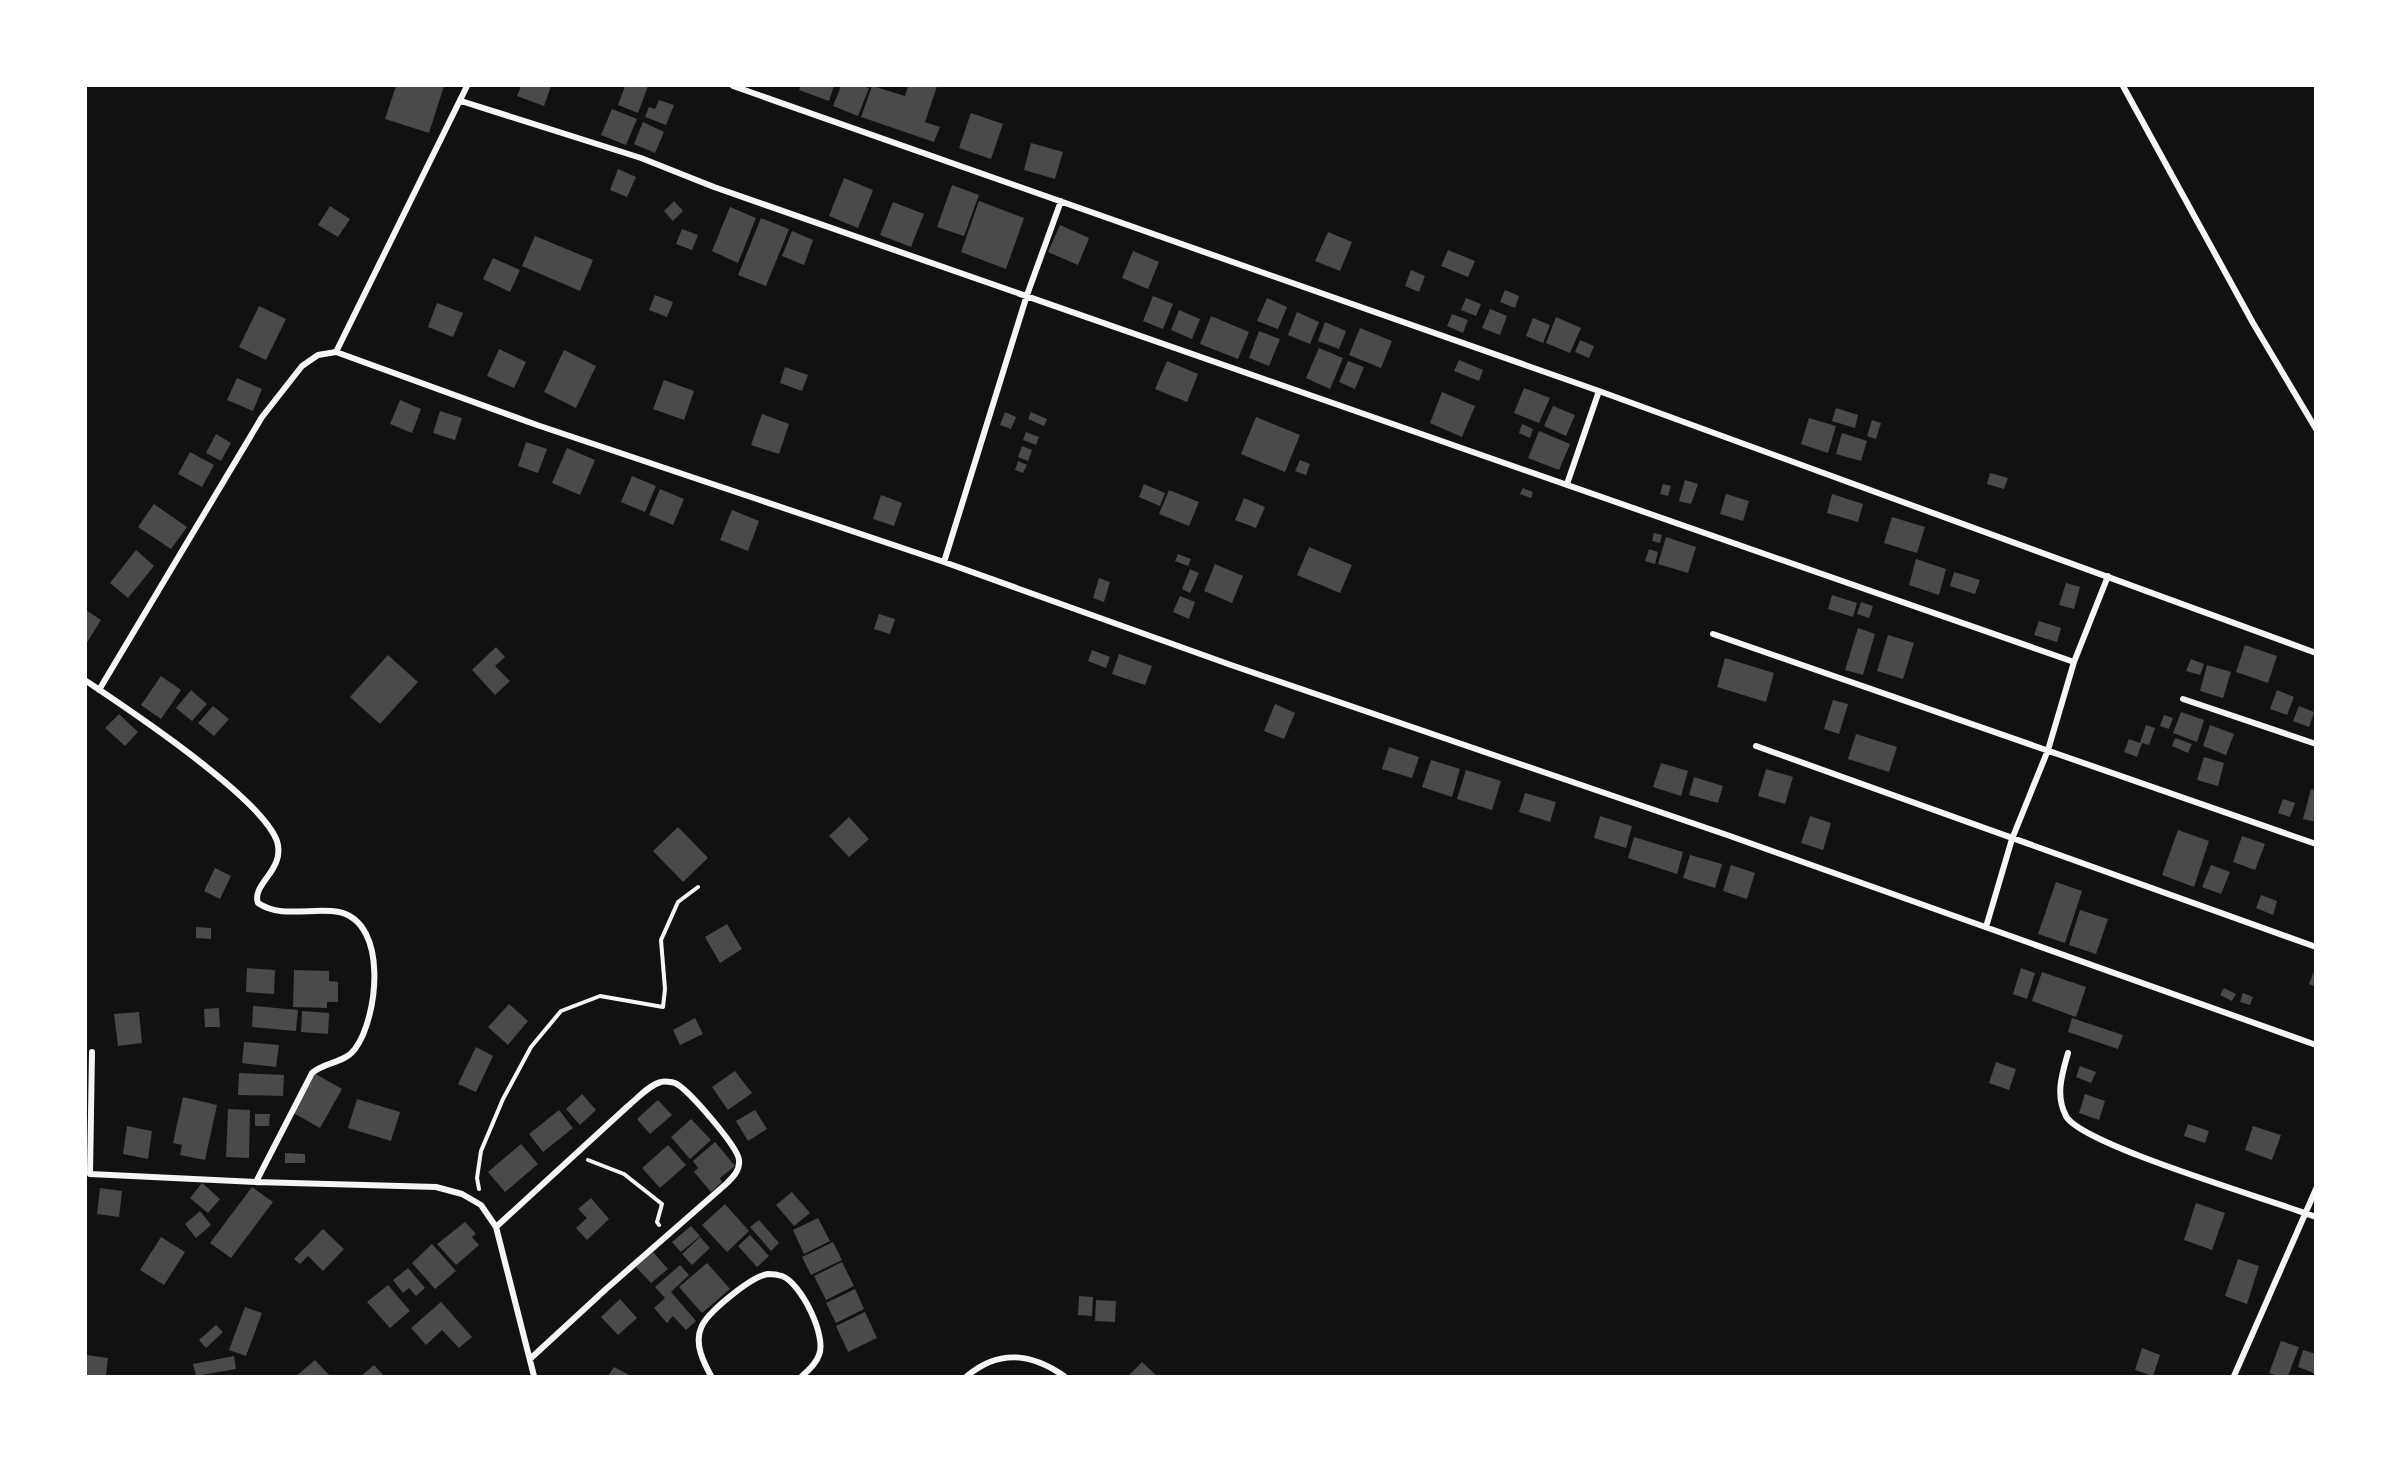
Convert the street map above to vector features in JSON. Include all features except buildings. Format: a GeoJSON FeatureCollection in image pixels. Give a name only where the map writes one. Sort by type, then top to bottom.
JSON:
{"type":"FeatureCollection","features":[{"type":"Feature","properties":{"kind":"street"},"geometry":{"type":"LineString","coordinates":[[336,352],[467,86]]}},
{"type":"Feature","properties":{"kind":"street"},"geometry":{"type":"LineString","coordinates":[[733,86],[1599,391],[2316,653]]}},
{"type":"Feature","properties":{"kind":"street"},"geometry":{"type":"LineString","coordinates":[[2123,86],[2253,323],[2316,429]]}},
{"type":"Feature","properties":{"kind":"street"},"geometry":{"type":"LineString","coordinates":[[461,101],[641,158],[714,187],[2074,662]]}},
{"type":"Feature","properties":{"kind":"street"},"geometry":{"type":"LineString","coordinates":[[944,562],[1027,295],[1061,201]]}},
{"type":"Feature","properties":{"kind":"street"},"geometry":{"type":"LineString","coordinates":[[99,690],[262,417],[302,366],[318,355],[336,352],[537,425],[944,562],[1231,665],[1730,836],[2316,1045]]}},
{"type":"Feature","properties":{"kind":"street"},"geometry":{"type":"LineString","coordinates":[[1567,484],[1599,391]]}},
{"type":"Feature","properties":{"kind":"street"},"geometry":{"type":"LineString","coordinates":[[1986,927],[2012,840],[2048,750],[2074,662],[2108,576]]}},
{"type":"Feature","properties":{"kind":"street"},"geometry":{"type":"LineString","coordinates":[[1713,634],[2316,844]]}},
{"type":"Feature","properties":{"kind":"street"},"geometry":{"type":"LineString","coordinates":[[86,681],[216,774],[263,820],[277,841],[279,857],[271,875],[258,890],[256,898],[258,903],[271,909],[340,912],[354,919],[361,927],[367,935],[374,954],[375,993],[366,1029],[355,1050],[340,1060],[317,1069],[308,1079],[255,1182]]}},
{"type":"Feature","properties":{"kind":"street"},"geometry":{"type":"LineString","coordinates":[[2183,699],[2316,744]]}},
{"type":"Feature","properties":{"kind":"street"},"geometry":{"type":"LineString","coordinates":[[1756,746],[2012,840],[2316,947]]}},
{"type":"Feature","properties":{"kind":"street"},"geometry":{"type":"LineString","coordinates":[[92,1052],[88,1174],[436,1187],[462,1194],[481,1205],[496,1227],[534,1377]]}},
{"type":"Feature","properties":{"kind":"street"},"geometry":{"type":"LineString","coordinates":[[2068,1053],[2060,1080],[2061,1101],[2067,1118],[2084,1132],[2192,1175],[2316,1217]]}},
{"type":"Feature","properties":{"kind":"street"},"geometry":{"type":"LineString","coordinates":[[496,1227],[648,1090],[663,1081],[675,1083],[682,1089],[714,1122],[739,1159],[737,1172],[726,1184],[665,1236],[531,1359]]}},
{"type":"Feature","properties":{"kind":"street"},"geometry":{"type":"LineString","coordinates":[[2234,1377],[2316,1189]]}},
{"type":"Feature","properties":{"kind":"street"},"geometry":{"type":"LineString","coordinates":[[711,1377],[699,1344],[700,1328],[729,1299],[753,1280],[768,1274],[784,1276],[800,1292],[810,1310],[819,1335],[820,1354],[810,1370],[802,1377]]}},
{"type":"Feature","properties":{"kind":"street"},"geometry":{"type":"LineString","coordinates":[[967,1377],[977,1368],[1003,1357],[1028,1357],[1064,1377]]}},
{"type":"Feature","properties":{"kind":"path"},"geometry":{"type":"LineString","coordinates":[[481,1205],[477,1178],[482,1151],[504,1099],[531,1047],[561,1011],[600,996],[663,1007],[665,989],[661,940],[678,902],[698,887]]}},
{"type":"Feature","properties":{"kind":"path"},"geometry":{"type":"LineString","coordinates":[[572,1157],[584,1158],[624,1174],[645,1189],[662,1204],[657,1222],[665,1236]]}}]}
